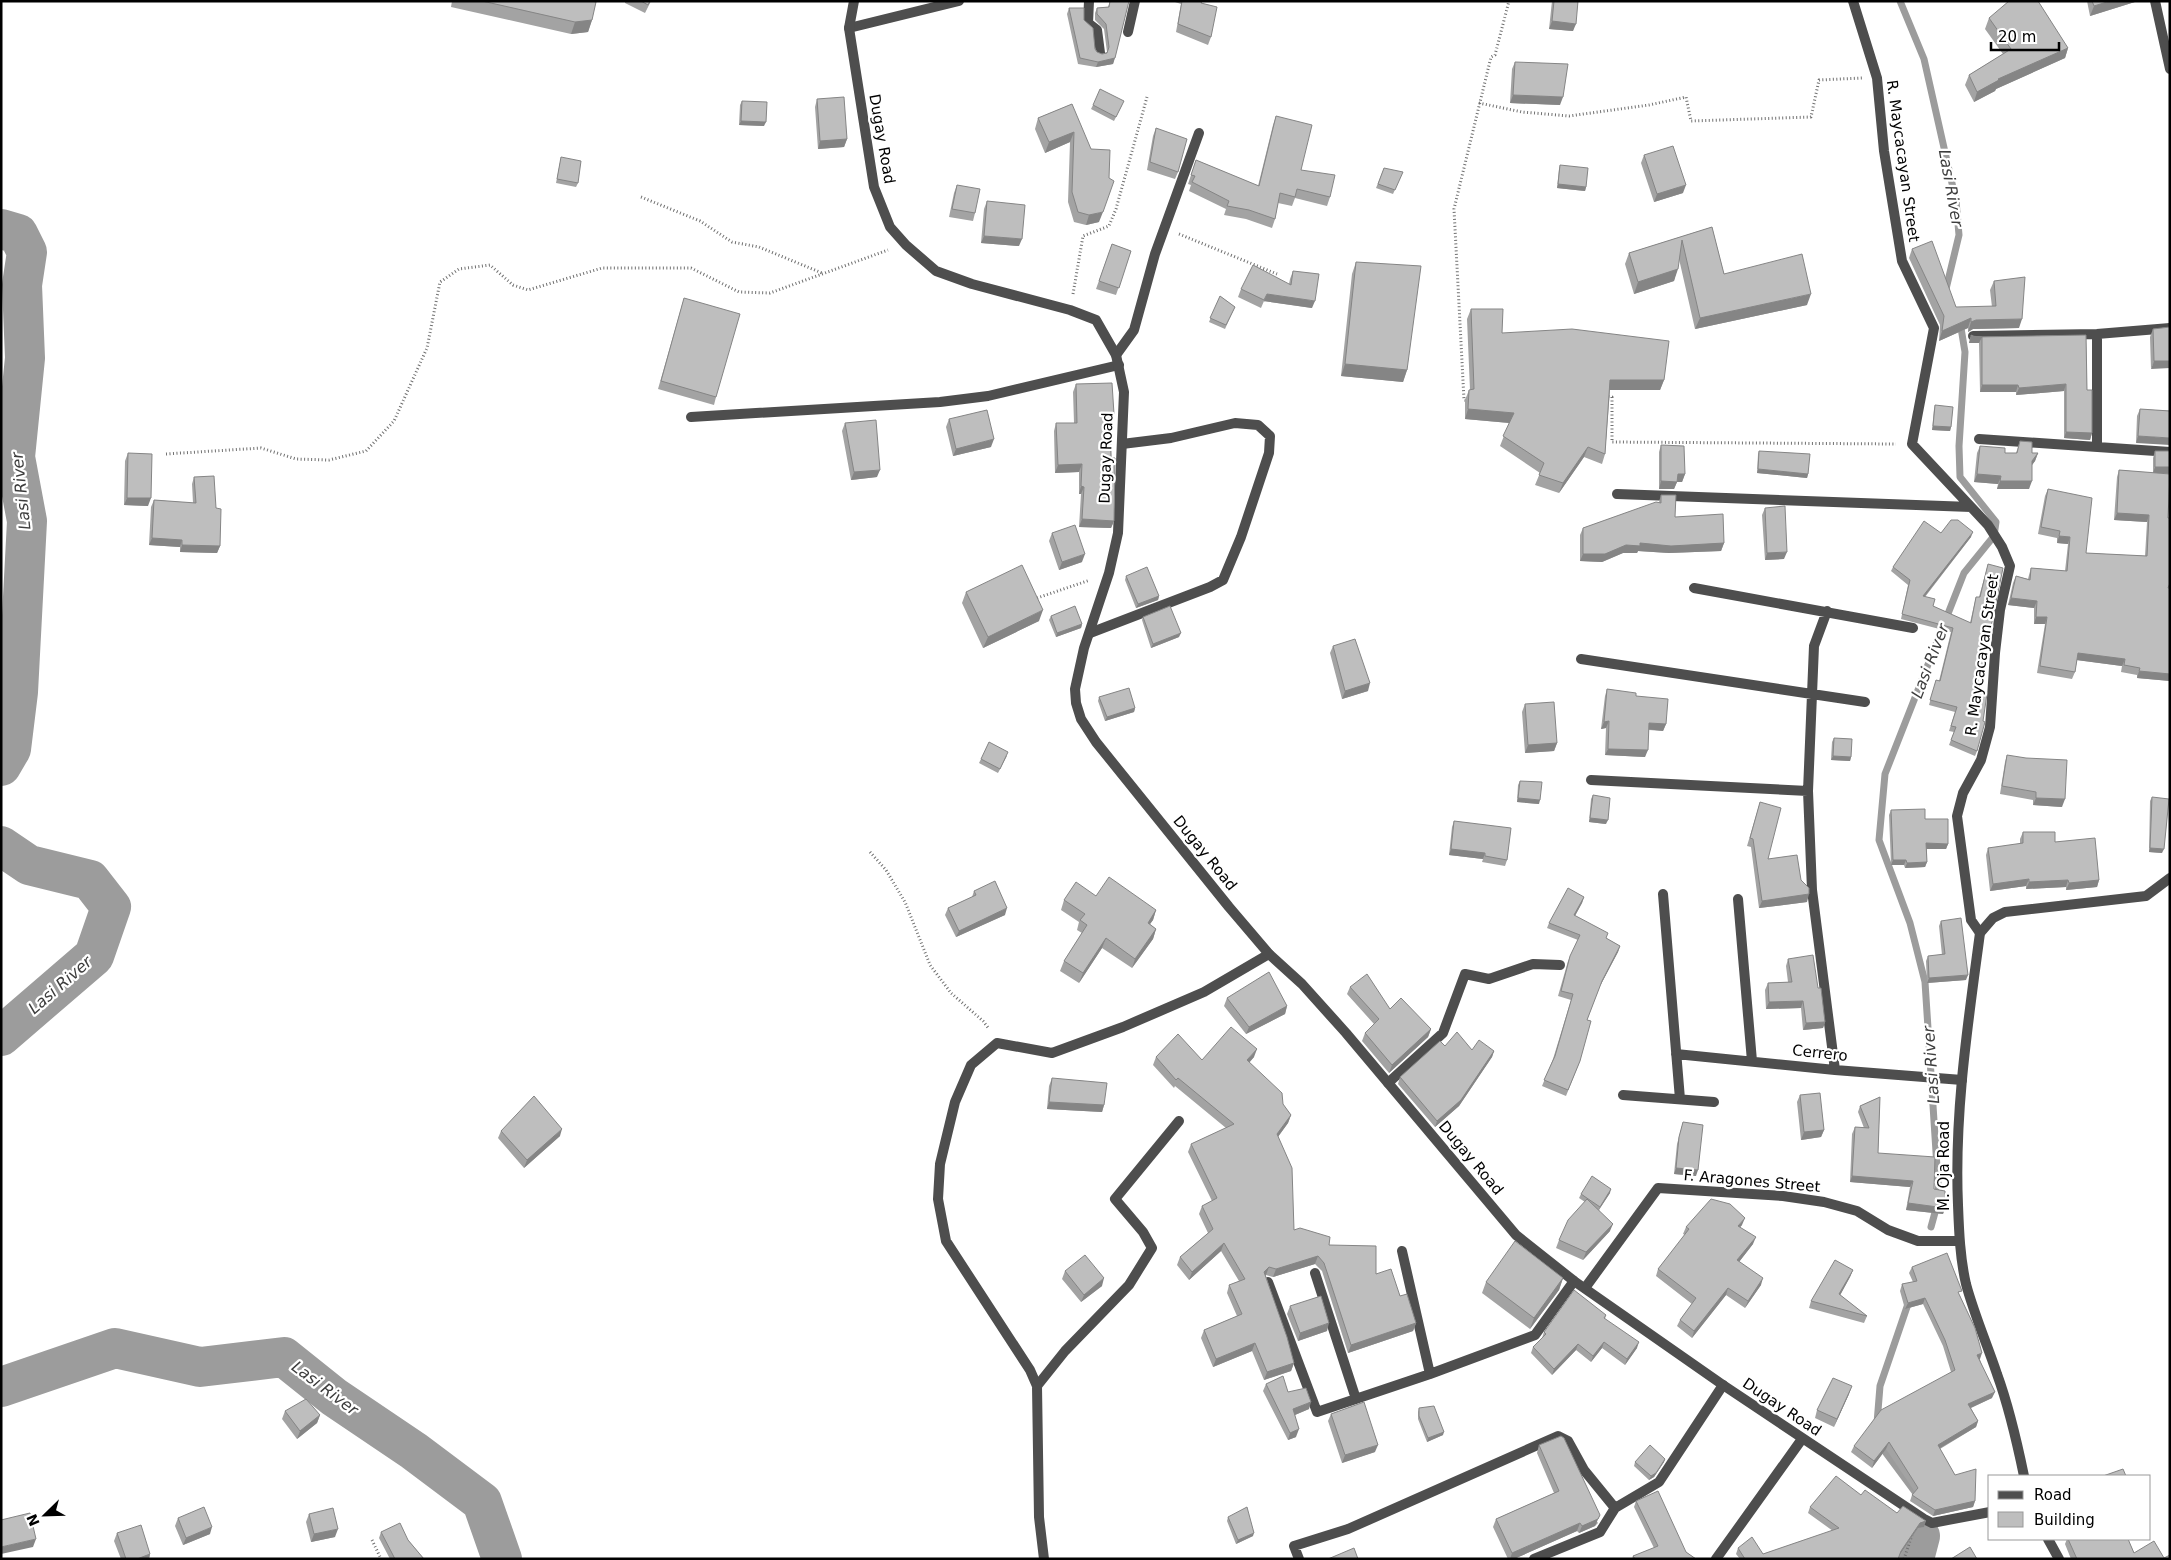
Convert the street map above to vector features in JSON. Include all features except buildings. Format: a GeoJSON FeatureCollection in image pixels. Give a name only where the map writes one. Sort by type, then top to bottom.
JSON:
{"type":"FeatureCollection","features":[{"type":"Feature","properties":{"kind":"street","name":"Dugay Road"},"geometry":{"type":"LineString","coordinates":[[854,1],[849,28],[874,187],[890,227],[936,271],[972,284],[1070,310],[1096,320],[1116,354],[1124,392],[1118,533],[1109,573],[1090,632],[1076,689],[1076,703],[1081,719],[1096,742],[1229,907],[1270,954],[1302,984],[1516,1235],[1574,1281],[1723,1386],[1925,1519]]}},
{"type":"Feature","properties":{"kind":"street"},"geometry":{"type":"LineString","coordinates":[[849,28],[959,1]]}},
{"type":"Feature","properties":{"kind":"street"},"geometry":{"type":"LineString","coordinates":[[1089,1],[1088,23],[1097,30],[1100,53]]}},
{"type":"Feature","properties":{"kind":"street"},"geometry":{"type":"LineString","coordinates":[[1128,32],[1136,1]]}},
{"type":"Feature","properties":{"kind":"street","name":"R. Maycacayan Street"},"geometry":{"type":"LineString","coordinates":[[1853,1],[1877,78],[1884,151],[1902,261],[1934,328],[1912,444],[1988,525],[2002,547],[2010,566],[2000,610],[1990,727],[1981,760],[1963,793],[1958,816],[1971,920],[1980,933]]}},
{"type":"Feature","properties":{"kind":"street"},"geometry":{"type":"LineString","coordinates":[[2155,1],[2170,69]]}},
{"type":"Feature","properties":{"kind":"street"},"geometry":{"type":"LineString","coordinates":[[1116,354],[1134,330],[1155,254],[1199,133]]}},
{"type":"Feature","properties":{"kind":"street"},"geometry":{"type":"LineString","coordinates":[[1973,336],[2097,334],[2170,328]]}},
{"type":"Feature","properties":{"kind":"street"},"geometry":{"type":"LineString","coordinates":[[2097,334],[2097,446]]}},
{"type":"Feature","properties":{"kind":"street"},"geometry":{"type":"LineString","coordinates":[[691,417],[940,402],[988,396],[1119,365]]}},
{"type":"Feature","properties":{"kind":"street"},"geometry":{"type":"LineString","coordinates":[[1090,632],[1210,588],[1223,580],[1241,537],[1269,453],[1270,436],[1258,424],[1235,424],[1171,438],[1122,444]]}},
{"type":"Feature","properties":{"kind":"street"},"geometry":{"type":"LineString","coordinates":[[1979,438],[2170,452]]}},
{"type":"Feature","properties":{"kind":"street"},"geometry":{"type":"LineString","coordinates":[[1617,494],[1971,507]]}},
{"type":"Feature","properties":{"kind":"street"},"geometry":{"type":"LineString","coordinates":[[1694,588],[1913,628]]}},
{"type":"Feature","properties":{"kind":"street"},"geometry":{"type":"LineString","coordinates":[[1826,611],[1814,646],[1808,791],[1812,890],[1835,1070]]}},
{"type":"Feature","properties":{"kind":"street"},"geometry":{"type":"LineString","coordinates":[[1581,659],[1865,702]]}},
{"type":"Feature","properties":{"kind":"street"},"geometry":{"type":"LineString","coordinates":[[1591,780],[1808,791]]}},
{"type":"Feature","properties":{"kind":"street"},"geometry":{"type":"LineString","coordinates":[[1980,933],[1993,918],[2005,912],[2146,896],[2170,878]]}},
{"type":"Feature","properties":{"kind":"street"},"geometry":{"type":"LineString","coordinates":[[1663,894],[1680,1099]]}},
{"type":"Feature","properties":{"kind":"street"},"geometry":{"type":"LineString","coordinates":[[1738,899],[1752,1061]]}},
{"type":"Feature","properties":{"kind":"street","name":"M. Oja Road"},"geometry":{"type":"LineString","coordinates":[[1980,933],[1962,1080],[1957,1186],[1959,1241],[1966,1284],[1998,1376],[2024,1475]]}},
{"type":"Feature","properties":{"kind":"street"},"geometry":{"type":"LineString","coordinates":[[1044,1559],[1039,1517],[1037,1386],[1030,1370],[946,1241],[938,1199],[940,1164],[955,1102],[971,1065],[997,1043],[1052,1053],[1123,1027],[1204,992],[1270,954]]}},
{"type":"Feature","properties":{"kind":"street"},"geometry":{"type":"LineString","coordinates":[[1388,1084],[1443,1033],[1465,974],[1488,979],[1533,964],[1560,965]]}},
{"type":"Feature","properties":{"kind":"street","name":"Cerrero"},"geometry":{"type":"LineString","coordinates":[[1676,1054],[1835,1070],[1962,1080]]}},
{"type":"Feature","properties":{"kind":"street"},"geometry":{"type":"LineString","coordinates":[[1623,1095],[1714,1102]]}},
{"type":"Feature","properties":{"kind":"street"},"geometry":{"type":"LineString","coordinates":[[1037,1386],[1065,1351],[1128,1285],[1152,1248],[1143,1232],[1115,1199],[1179,1121]]}},
{"type":"Feature","properties":{"kind":"street","name":"F. Aragones Street"},"geometry":{"type":"LineString","coordinates":[[1585,1288],[1658,1188],[1783,1196],[1824,1202],[1856,1211],[1888,1230],[1918,1241],[1959,1241]]}},
{"type":"Feature","properties":{"kind":"street"},"geometry":{"type":"LineString","coordinates":[[1402,1251],[1430,1374]]}},
{"type":"Feature","properties":{"kind":"street"},"geometry":{"type":"LineString","coordinates":[[1315,1272],[1356,1399]]}},
{"type":"Feature","properties":{"kind":"street"},"geometry":{"type":"LineString","coordinates":[[1268,1282],[1317,1412],[1430,1374],[1535,1335],[1574,1281]]}},
{"type":"Feature","properties":{"kind":"street"},"geometry":{"type":"LineString","coordinates":[[1534,1559],[1600,1532],[1615,1508],[1659,1482],[1723,1386]]}},
{"type":"Feature","properties":{"kind":"street"},"geometry":{"type":"LineString","coordinates":[[1299,1559],[1294,1546],[1348,1530],[1558,1436],[1568,1441],[1584,1470],[1615,1508]]}},
{"type":"Feature","properties":{"kind":"street"},"geometry":{"type":"LineString","coordinates":[[1716,1559],[1802,1439]]}},
{"type":"Feature","properties":{"kind":"street"},"geometry":{"type":"LineString","coordinates":[[1925,1519],[1988,1512]]}},
{"type":"Feature","properties":{"kind":"street"},"geometry":{"type":"LineString","coordinates":[[2049,1540],[2059,1559]]}},
{"type":"Feature","properties":{"kind":"path"},"geometry":{"type":"LineString","coordinates":[[1473,401],[1464,400],[1454,209],[1491,57],[1495,55],[1509,1]]}},
{"type":"Feature","properties":{"kind":"path"},"geometry":{"type":"LineString","coordinates":[[1479,103],[1522,112],[1569,116],[1649,105],[1686,97],[1691,121],[1811,117],[1819,80],[1877,78]]}},
{"type":"Feature","properties":{"kind":"path"},"geometry":{"type":"LineString","coordinates":[[1070,310],[1083,236],[1109,226],[1116,209],[1147,97]]}},
{"type":"Feature","properties":{"kind":"path"},"geometry":{"type":"LineString","coordinates":[[641,197],[700,221],[732,242],[759,247],[822,274]]}},
{"type":"Feature","properties":{"kind":"path"},"geometry":{"type":"LineString","coordinates":[[1164,228],[1277,274]]}},
{"type":"Feature","properties":{"kind":"path"},"geometry":{"type":"LineString","coordinates":[[166,454],[261,448],[296,459],[329,460],[366,451],[394,421],[427,348],[440,282],[459,269],[490,265],[513,285],[528,290],[602,268],[691,268],[739,292],[770,293],[906,244]]}},
{"type":"Feature","properties":{"kind":"path"},"geometry":{"type":"LineString","coordinates":[[1602,396],[1612,397],[1612,442],[1912,444]]}},
{"type":"Feature","properties":{"kind":"path"},"geometry":{"type":"LineString","coordinates":[[1037,598],[1109,573]]}},
{"type":"Feature","properties":{"kind":"path"},"geometry":{"type":"LineString","coordinates":[[870,852],[886,870],[905,902],[930,965],[951,993],[984,1021],[997,1043]]}},
{"type":"Feature","properties":{"kind":"path"},"geometry":{"type":"LineString","coordinates":[[1904,1559],[1925,1519]]}},
{"type":"Feature","properties":{"kind":"path"},"geometry":{"type":"LineString","coordinates":[[372,1540],[381,1559]]}},
{"type":"Feature","properties":{"kind":"waterway","name":"Lasi River"},"geometry":{"type":"LineString","coordinates":[[1900,1],[1924,59],[1956,201],[1959,235],[1946,289]]}},
{"type":"Feature","properties":{"kind":"waterway","name":"Lasi River"},"geometry":{"type":"LineString","coordinates":[[1,229],[18,234],[27,252],[22,285],[25,358],[15,457],[27,521],[18,692],[11,749],[1,766]]}},
{"type":"Feature","properties":{"kind":"waterway","name":"Lasi River"},"geometry":{"type":"LineString","coordinates":[[1931,1227],[1939,1198],[1925,982],[1910,923],[1879,840],[1885,774],[1964,573],[1994,536],[1996,522],[1960,477],[1959,446],[1965,352],[1960,322]]}},
{"type":"Feature","properties":{"kind":"waterway","name":"Lasi River"},"geometry":{"type":"LineString","coordinates":[[1,846],[29,865],[90,880],[111,907],[94,956],[1,1036]]}},
{"type":"Feature","properties":{"kind":"waterway","name":"Lasi River"},"geometry":{"type":"LineString","coordinates":[[1877,1423],[1880,1386],[1909,1301]]}},
{"type":"Feature","properties":{"kind":"waterway","name":"Lasi River"},"geometry":{"type":"LineString","coordinates":[[1,1387],[115,1348],[200,1367],[284,1357],[334,1397],[414,1451],[482,1502],[502,1559]]}},
{"type":"Feature","properties":{"kind":"waterway","name":"Lasi River"},"geometry":{"type":"LineString","coordinates":[[1883,1442],[1886,1453],[1915,1492]]}},
{"type":"Feature","properties":{"kind":"waterway","name":"Lasi River"},"geometry":{"type":"LineString","coordinates":[[1914,1559],[1920,1536]]}}]}
